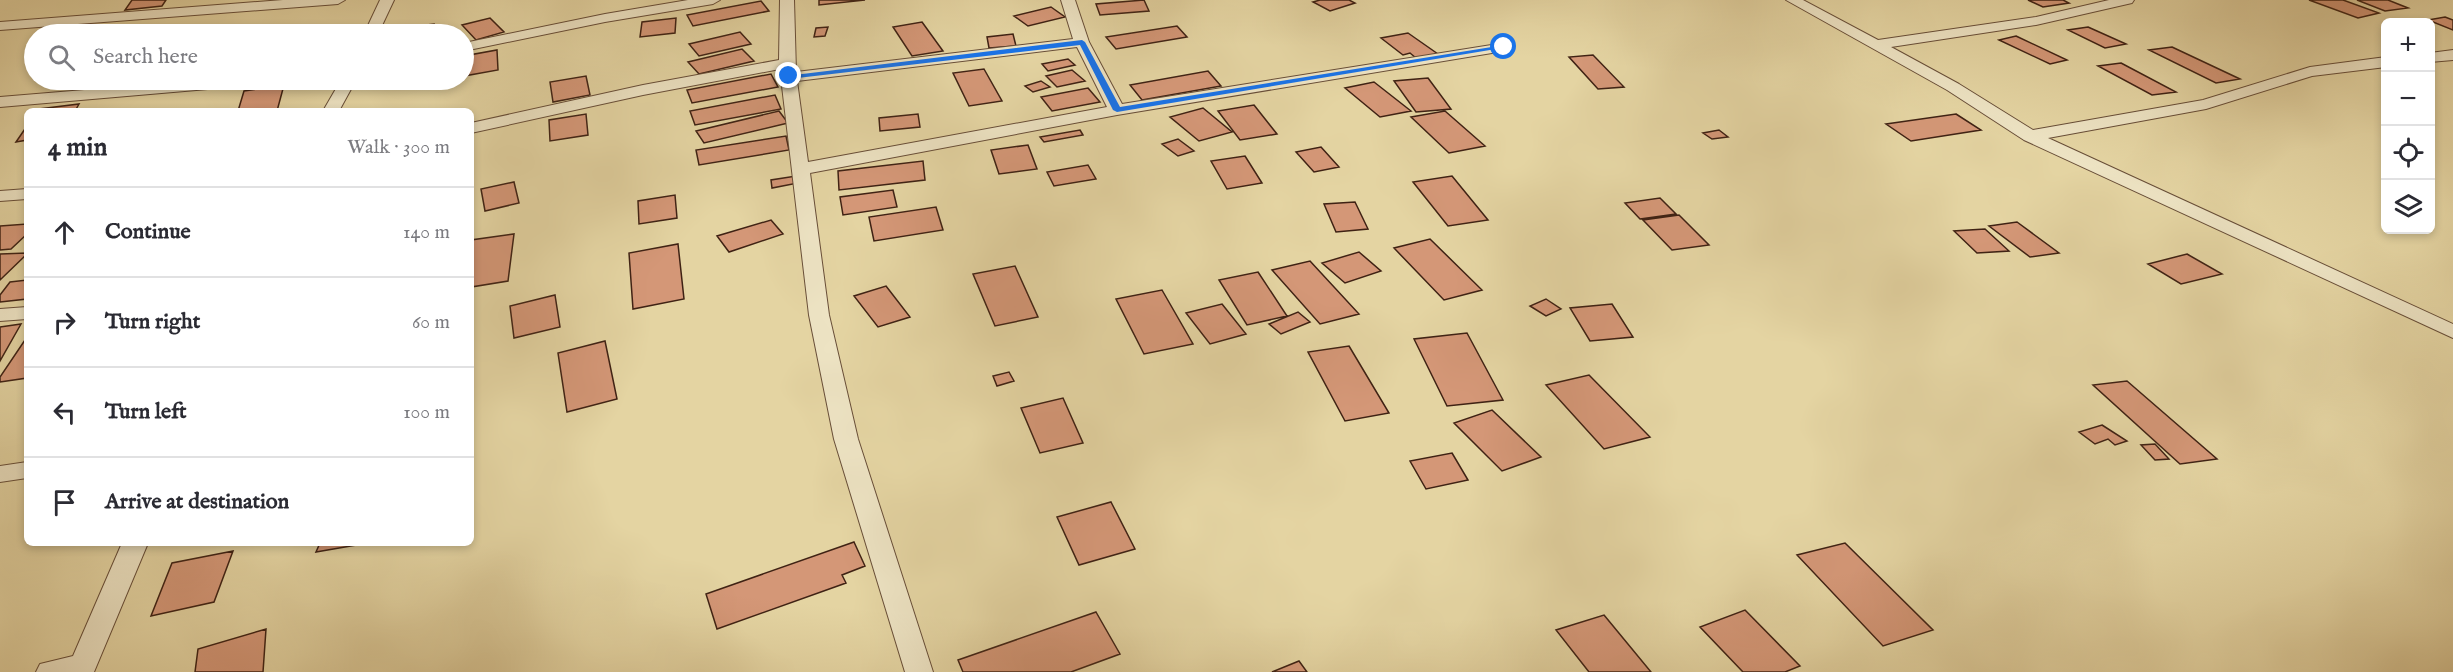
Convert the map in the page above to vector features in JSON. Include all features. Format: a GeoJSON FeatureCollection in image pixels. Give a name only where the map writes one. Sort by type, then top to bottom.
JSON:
{"type":"FeatureCollection","features":[{"type":"Feature","properties":{"kind":"street"},"geometry":{"type":"LineString","coordinates":[[26,24],[338,0]]}},
{"type":"Feature","properties":{"kind":"street"},"geometry":{"type":"LineString","coordinates":[[376,24],[387,0]]}},
{"type":"Feature","properties":{"kind":"street"},"geometry":{"type":"LineString","coordinates":[[474,45],[605,18],[713,0]]}},
{"type":"Feature","properties":{"kind":"street"},"geometry":{"type":"LineString","coordinates":[[787,0],[788,70],[819,315],[846,439],[919,672]]}},
{"type":"Feature","properties":{"kind":"street"},"geometry":{"type":"LineString","coordinates":[[1068,0],[1082,42],[1117,110]]}},
{"type":"Feature","properties":{"kind":"street"},"geometry":{"type":"LineString","coordinates":[[1793,0],[1953,87],[2030,136],[2453,332]]}},
{"type":"Feature","properties":{"kind":"street"},"geometry":{"type":"LineString","coordinates":[[1876,45],[2036,21],[2127,0]]}},
{"type":"Feature","properties":{"kind":"street"},"geometry":{"type":"LineString","coordinates":[[0,26],[24,24]]}},
{"type":"Feature","properties":{"kind":"street"},"geometry":{"type":"LineString","coordinates":[[474,127],[643,90],[788,70],[1082,42]]}},
{"type":"Feature","properties":{"kind":"street"},"geometry":{"type":"LineString","coordinates":[[801,169],[1117,110],[1504,47]]}},
{"type":"Feature","properties":{"kind":"street"},"geometry":{"type":"LineString","coordinates":[[2435,57],[2453,55]]}},
{"type":"Feature","properties":{"kind":"street"},"geometry":{"type":"LineString","coordinates":[[2030,136],[2206,104],[2310,72],[2381,63]]}},
{"type":"Feature","properties":{"kind":"street"},"geometry":{"type":"LineString","coordinates":[[0,102],[139,90]]}},
{"type":"Feature","properties":{"kind":"street"},"geometry":{"type":"LineString","coordinates":[[333,108],[343,90]]}},
{"type":"Feature","properties":{"kind":"street"},"geometry":{"type":"LineString","coordinates":[[0,196],[24,194]]}},
{"type":"Feature","properties":{"kind":"street"},"geometry":{"type":"LineString","coordinates":[[0,315],[24,313]]}},
{"type":"Feature","properties":{"kind":"street"},"geometry":{"type":"LineString","coordinates":[[0,474],[24,470]]}},
{"type":"Feature","properties":{"kind":"street"},"geometry":{"type":"LineString","coordinates":[[50,672],[82,668],[134,546]]}},
{"type":"Feature","properties":{"kind":"building"},"geometry":{"type":"Polygon","coordinates":[[[132,0],[166,0],[162,6],[125,10],[132,0]]]}},
{"type":"Feature","properties":{"kind":"building"},"geometry":{"type":"Polygon","coordinates":[[[819,0],[865,0],[819,5],[819,0]]]}},
{"type":"Feature","properties":{"kind":"building"},"geometry":{"type":"Polygon","coordinates":[[[1144,0],[1149,11],[1100,15],[1096,4],[1144,0]]]}},
{"type":"Feature","properties":{"kind":"building"},"geometry":{"type":"Polygon","coordinates":[[[1349,0],[1355,3],[1330,11],[1313,2],[1349,0]]]}},
{"type":"Feature","properties":{"kind":"building"},"geometry":{"type":"Polygon","coordinates":[[[2028,0],[2063,0],[2069,3],[2043,7],[2028,0]]]}},
{"type":"Feature","properties":{"kind":"building"},"geometry":{"type":"Polygon","coordinates":[[[2309,0],[2343,0],[2379,13],[2358,18],[2309,0]]]}},
{"type":"Feature","properties":{"kind":"building"},"geometry":{"type":"Polygon","coordinates":[[[2357,0],[2388,0],[2408,8],[2385,11],[2357,0]]]}},
{"type":"Feature","properties":{"kind":"building"},"geometry":{"type":"Polygon","coordinates":[[[761,1],[769,11],[693,26],[687,15],[761,1]]]}},
{"type":"Feature","properties":{"kind":"building"},"geometry":{"type":"Polygon","coordinates":[[[1051,7],[1065,17],[1028,26],[1014,16],[1051,7]]]}},
{"type":"Feature","properties":{"kind":"building"},"geometry":{"type":"Polygon","coordinates":[[[2445,17],[2453,20],[2453,30],[2435,23],[2435,19],[2445,17]]]}},
{"type":"Feature","properties":{"kind":"building"},"geometry":{"type":"Polygon","coordinates":[[[490,18],[504,32],[476,40],[474,24],[466,24],[490,18]]]}},
{"type":"Feature","properties":{"kind":"building"},"geometry":{"type":"Polygon","coordinates":[[[676,18],[675,33],[640,37],[642,22],[676,18]]]}},
{"type":"Feature","properties":{"kind":"building"},"geometry":{"type":"Polygon","coordinates":[[[922,22],[943,51],[912,56],[893,27],[922,22]]]}},
{"type":"Feature","properties":{"kind":"building"},"geometry":{"type":"Polygon","coordinates":[[[1177,26],[1187,37],[1116,49],[1106,37],[1177,26]]]}},
{"type":"Feature","properties":{"kind":"building"},"geometry":{"type":"Polygon","coordinates":[[[828,27],[825,36],[814,37],[816,28],[828,27]]]}},
{"type":"Feature","properties":{"kind":"building"},"geometry":{"type":"Polygon","coordinates":[[[2088,27],[2126,44],[2105,48],[2068,30],[2088,27]]]}},
{"type":"Feature","properties":{"kind":"building"},"geometry":{"type":"Polygon","coordinates":[[[740,32],[751,44],[699,56],[689,44],[740,32]]]}},
{"type":"Feature","properties":{"kind":"building"},"geometry":{"type":"Polygon","coordinates":[[[1408,33],[1438,54],[1416,58],[1410,53],[1403,55],[1381,38],[1408,33]]]}},
{"type":"Feature","properties":{"kind":"building"},"geometry":{"type":"Polygon","coordinates":[[[1013,34],[1016,46],[989,48],[987,37],[1013,34]]]}},
{"type":"Feature","properties":{"kind":"building"},"geometry":{"type":"Polygon","coordinates":[[[2016,36],[2067,60],[2050,64],[1999,40],[2016,36]]]}},
{"type":"Feature","properties":{"kind":"building"},"geometry":{"type":"Polygon","coordinates":[[[2172,47],[2240,79],[2216,83],[2149,50],[2172,47]]]}},
{"type":"Feature","properties":{"kind":"building"},"geometry":{"type":"Polygon","coordinates":[[[742,49],[754,61],[699,74],[688,62],[742,49]]]}},
{"type":"Feature","properties":{"kind":"building"},"geometry":{"type":"Polygon","coordinates":[[[497,50],[498,70],[474,74],[474,54],[497,50]]]}},
{"type":"Feature","properties":{"kind":"building"},"geometry":{"type":"Polygon","coordinates":[[[1593,55],[1624,87],[1598,89],[1569,57],[1593,55]]]}},
{"type":"Feature","properties":{"kind":"building"},"geometry":{"type":"Polygon","coordinates":[[[1068,59],[1075,65],[1048,71],[1042,64],[1068,59]]]}},
{"type":"Feature","properties":{"kind":"building"},"geometry":{"type":"Polygon","coordinates":[[[2121,63],[2176,92],[2152,95],[2098,66],[2121,63]]]}},
{"type":"Feature","properties":{"kind":"building"},"geometry":{"type":"Polygon","coordinates":[[[984,69],[1002,101],[969,106],[953,73],[984,69]]]}},
{"type":"Feature","properties":{"kind":"building"},"geometry":{"type":"Polygon","coordinates":[[[1072,70],[1085,81],[1057,87],[1046,76],[1072,70]]]}},
{"type":"Feature","properties":{"kind":"building"},"geometry":{"type":"Polygon","coordinates":[[[1208,71],[1221,86],[1142,100],[1130,85],[1208,71]]]}},
{"type":"Feature","properties":{"kind":"building"},"geometry":{"type":"Polygon","coordinates":[[[771,74],[778,87],[692,103],[687,90],[771,74]]]}},
{"type":"Feature","properties":{"kind":"building"},"geometry":{"type":"Polygon","coordinates":[[[586,76],[590,95],[553,102],[550,82],[586,76]]]}},
{"type":"Feature","properties":{"kind":"building"},"geometry":{"type":"Polygon","coordinates":[[[1428,78],[1451,109],[1416,112],[1394,81],[1428,78]]]}},
{"type":"Feature","properties":{"kind":"building"},"geometry":{"type":"Polygon","coordinates":[[[1041,81],[1050,87],[1033,92],[1025,86],[1041,81]]]}},
{"type":"Feature","properties":{"kind":"building"},"geometry":{"type":"Polygon","coordinates":[[[1374,82],[1411,111],[1380,117],[1345,88],[1374,82]]]}},
{"type":"Feature","properties":{"kind":"building"},"geometry":{"type":"Polygon","coordinates":[[[1088,88],[1100,102],[1052,111],[1041,97],[1088,88]]]}},
{"type":"Feature","properties":{"kind":"building"},"geometry":{"type":"Polygon","coordinates":[[[283,90],[278,108],[239,108],[244,91],[283,90]]]}},
{"type":"Feature","properties":{"kind":"building"},"geometry":{"type":"Polygon","coordinates":[[[775,95],[781,109],[695,125],[690,111],[775,95]]]}},
{"type":"Feature","properties":{"kind":"building"},"geometry":{"type":"Polygon","coordinates":[[[79,104],[77,108],[47,108],[79,104]]]}},
{"type":"Feature","properties":{"kind":"building"},"geometry":{"type":"Polygon","coordinates":[[[1254,105],[1277,134],[1240,140],[1218,111],[1254,105]]]}},
{"type":"Feature","properties":{"kind":"building"},"geometry":{"type":"Polygon","coordinates":[[[1203,108],[1232,132],[1199,141],[1170,117],[1203,108]]]}},
{"type":"Feature","properties":{"kind":"building"},"geometry":{"type":"Polygon","coordinates":[[[779,111],[788,123],[704,143],[696,131],[779,111]]]}},
{"type":"Feature","properties":{"kind":"building"},"geometry":{"type":"Polygon","coordinates":[[[1445,111],[1485,146],[1449,153],[1411,117],[1445,111]]]}},
{"type":"Feature","properties":{"kind":"building"},"geometry":{"type":"Polygon","coordinates":[[[586,114],[588,135],[550,141],[549,120],[586,114]]]}},
{"type":"Feature","properties":{"kind":"building"},"geometry":{"type":"Polygon","coordinates":[[[918,114],[920,127],[880,131],[879,118],[918,114]]]}},
{"type":"Feature","properties":{"kind":"building"},"geometry":{"type":"Polygon","coordinates":[[[1956,114],[1981,130],[1911,141],[1886,124],[1956,114]]]}},
{"type":"Feature","properties":{"kind":"building"},"geometry":{"type":"Polygon","coordinates":[[[24,130],[24,141],[16,142],[24,130]]]}},
{"type":"Feature","properties":{"kind":"building"},"geometry":{"type":"Polygon","coordinates":[[[1080,130],[1083,135],[1044,142],[1040,137],[1080,130]]]}},
{"type":"Feature","properties":{"kind":"building"},"geometry":{"type":"Polygon","coordinates":[[[1719,130],[1728,137],[1712,139],[1703,133],[1719,130]]]}},
{"type":"Feature","properties":{"kind":"building"},"geometry":{"type":"Polygon","coordinates":[[[786,136],[789,150],[699,165],[696,150],[786,136]]]}},
{"type":"Feature","properties":{"kind":"building"},"geometry":{"type":"Polygon","coordinates":[[[1178,139],[1194,151],[1178,156],[1162,144],[1178,139]]]}},
{"type":"Feature","properties":{"kind":"building"},"geometry":{"type":"Polygon","coordinates":[[[1028,145],[1037,169],[999,174],[991,150],[1028,145]]]}},
{"type":"Feature","properties":{"kind":"building"},"geometry":{"type":"Polygon","coordinates":[[[1321,147],[1339,167],[1314,172],[1296,152],[1321,147]]]}},
{"type":"Feature","properties":{"kind":"building"},"geometry":{"type":"Polygon","coordinates":[[[1245,156],[1262,183],[1227,189],[1211,161],[1245,156]]]}},
{"type":"Feature","properties":{"kind":"building"},"geometry":{"type":"Polygon","coordinates":[[[923,161],[925,180],[839,190],[838,171],[923,161]]]}},
{"type":"Feature","properties":{"kind":"building"},"geometry":{"type":"Polygon","coordinates":[[[1088,165],[1096,179],[1054,186],[1047,172],[1088,165]]]}},
{"type":"Feature","properties":{"kind":"building"},"geometry":{"type":"Polygon","coordinates":[[[796,176],[798,183],[772,188],[771,180],[796,176]]]}},
{"type":"Feature","properties":{"kind":"building"},"geometry":{"type":"Polygon","coordinates":[[[1452,176],[1488,220],[1448,226],[1413,182],[1452,176]]]}},
{"type":"Feature","properties":{"kind":"building"},"geometry":{"type":"Polygon","coordinates":[[[514,182],[519,203],[485,211],[481,189],[514,182]]]}},
{"type":"Feature","properties":{"kind":"building"},"geometry":{"type":"Polygon","coordinates":[[[893,190],[897,207],[843,215],[840,197],[893,190]]]}},
{"type":"Feature","properties":{"kind":"building"},"geometry":{"type":"Polygon","coordinates":[[[675,195],[677,218],[639,224],[638,201],[675,195]]]}},
{"type":"Feature","properties":{"kind":"building"},"geometry":{"type":"Polygon","coordinates":[[[1660,198],[1676,214],[1640,219],[1625,203],[1660,198]]]}},
{"type":"Feature","properties":{"kind":"building"},"geometry":{"type":"Polygon","coordinates":[[[1355,202],[1368,229],[1336,232],[1324,204],[1355,202]]]}},
{"type":"Feature","properties":{"kind":"building"},"geometry":{"type":"Polygon","coordinates":[[[936,207],[943,230],[874,241],[869,217],[936,207]]]}},
{"type":"Feature","properties":{"kind":"building"},"geometry":{"type":"Polygon","coordinates":[[[1679,215],[1709,245],[1672,250],[1643,220],[1679,215]]]}},
{"type":"Feature","properties":{"kind":"building"},"geometry":{"type":"Polygon","coordinates":[[[771,220],[783,234],[729,252],[717,236],[771,220]]]}},
{"type":"Feature","properties":{"kind":"building"},"geometry":{"type":"Polygon","coordinates":[[[2017,222],[2059,253],[2030,257],[1989,226],[2017,222]]]}},
{"type":"Feature","properties":{"kind":"building"},"geometry":{"type":"Polygon","coordinates":[[[24,224],[24,237],[11,249],[0,250],[0,226],[24,224]]]}},
{"type":"Feature","properties":{"kind":"building"},"geometry":{"type":"Polygon","coordinates":[[[1985,229],[2009,251],[1977,253],[1954,231],[1985,229]]]}},
{"type":"Feature","properties":{"kind":"building"},"geometry":{"type":"Polygon","coordinates":[[[514,234],[508,281],[474,287],[474,240],[514,234]]]}},
{"type":"Feature","properties":{"kind":"building"},"geometry":{"type":"Polygon","coordinates":[[[1430,239],[1482,290],[1444,300],[1394,248],[1430,239]]]}},
{"type":"Feature","properties":{"kind":"building"},"geometry":{"type":"Polygon","coordinates":[[[678,244],[684,299],[633,309],[629,253],[678,244]]]}},
{"type":"Feature","properties":{"kind":"building"},"geometry":{"type":"Polygon","coordinates":[[[1359,252],[1381,271],[1345,283],[1322,263],[1359,252]]]}},
{"type":"Feature","properties":{"kind":"building"},"geometry":{"type":"Polygon","coordinates":[[[24,253],[24,257],[0,280],[0,254],[24,253]]]}},
{"type":"Feature","properties":{"kind":"building"},"geometry":{"type":"Polygon","coordinates":[[[2187,254],[2222,274],[2181,284],[2148,264],[2187,254]]]}},
{"type":"Feature","properties":{"kind":"building"},"geometry":{"type":"Polygon","coordinates":[[[1310,261],[1359,314],[1320,324],[1272,270],[1310,261]]]}},
{"type":"Feature","properties":{"kind":"building"},"geometry":{"type":"Polygon","coordinates":[[[1015,266],[1038,317],[995,326],[973,274],[1015,266]]]}},
{"type":"Feature","properties":{"kind":"building"},"geometry":{"type":"Polygon","coordinates":[[[1258,272],[1287,316],[1247,325],[1219,280],[1258,272]]]}},
{"type":"Feature","properties":{"kind":"building"},"geometry":{"type":"Polygon","coordinates":[[[24,280],[24,299],[0,302],[0,295],[10,282],[24,280]]]}},
{"type":"Feature","properties":{"kind":"building"},"geometry":{"type":"Polygon","coordinates":[[[886,286],[910,317],[878,327],[854,296],[886,286]]]}},
{"type":"Feature","properties":{"kind":"building"},"geometry":{"type":"Polygon","coordinates":[[[1162,290],[1193,344],[1144,354],[1116,299],[1162,290]]]}},
{"type":"Feature","properties":{"kind":"building"},"geometry":{"type":"Polygon","coordinates":[[[555,295],[560,327],[514,338],[510,306],[555,295]]]}},
{"type":"Feature","properties":{"kind":"building"},"geometry":{"type":"Polygon","coordinates":[[[1546,299],[1561,309],[1546,316],[1530,306],[1546,299]]]}},
{"type":"Feature","properties":{"kind":"building"},"geometry":{"type":"Polygon","coordinates":[[[1222,304],[1246,334],[1210,344],[1186,313],[1222,304]]]}},
{"type":"Feature","properties":{"kind":"building"},"geometry":{"type":"Polygon","coordinates":[[[1612,304],[1633,337],[1590,341],[1570,308],[1612,304]]]}},
{"type":"Feature","properties":{"kind":"building"},"geometry":{"type":"Polygon","coordinates":[[[1298,312],[1310,322],[1281,334],[1269,324],[1298,312]]]}},
{"type":"Feature","properties":{"kind":"building"},"geometry":{"type":"Polygon","coordinates":[[[21,324],[0,361],[0,327],[21,324]]]}},
{"type":"Feature","properties":{"kind":"building"},"geometry":{"type":"Polygon","coordinates":[[[1467,333],[1503,400],[1447,406],[1414,339],[1467,333]]]}},
{"type":"Feature","properties":{"kind":"building"},"geometry":{"type":"Polygon","coordinates":[[[24,341],[24,378],[0,382],[0,377],[24,341]]]}},
{"type":"Feature","properties":{"kind":"building"},"geometry":{"type":"Polygon","coordinates":[[[605,341],[617,399],[567,412],[558,353],[605,341]]]}},
{"type":"Feature","properties":{"kind":"building"},"geometry":{"type":"Polygon","coordinates":[[[1349,346],[1389,413],[1345,421],[1308,352],[1349,346]]]}},
{"type":"Feature","properties":{"kind":"building"},"geometry":{"type":"Polygon","coordinates":[[[1009,372],[1014,381],[997,386],[993,376],[1009,372]]]}},
{"type":"Feature","properties":{"kind":"building"},"geometry":{"type":"Polygon","coordinates":[[[1589,375],[1650,437],[1604,449],[1546,385],[1589,375]]]}},
{"type":"Feature","properties":{"kind":"building"},"geometry":{"type":"Polygon","coordinates":[[[2127,381],[2217,459],[2180,464],[2093,385],[2127,381]]]}},
{"type":"Feature","properties":{"kind":"building"},"geometry":{"type":"Polygon","coordinates":[[[1063,398],[1083,443],[1040,453],[1021,408],[1063,398]]]}},
{"type":"Feature","properties":{"kind":"building"},"geometry":{"type":"Polygon","coordinates":[[[1492,410],[1541,457],[1502,471],[1454,423],[1492,410]]]}},
{"type":"Feature","properties":{"kind":"building"},"geometry":{"type":"Polygon","coordinates":[[[2102,425],[2127,441],[2115,445],[2108,439],[2095,444],[2079,432],[2102,425]]]}},
{"type":"Feature","properties":{"kind":"building"},"geometry":{"type":"Polygon","coordinates":[[[2155,444],[2169,459],[2155,460],[2141,445],[2155,444]]]}},
{"type":"Feature","properties":{"kind":"building"},"geometry":{"type":"Polygon","coordinates":[[[1452,453],[1468,480],[1426,489],[1410,461],[1452,453]]]}},
{"type":"Feature","properties":{"kind":"building"},"geometry":{"type":"Polygon","coordinates":[[[1111,502],[1135,549],[1079,565],[1057,517],[1111,502]]]}},
{"type":"Feature","properties":{"kind":"building"},"geometry":{"type":"Polygon","coordinates":[[[854,542],[865,566],[842,575],[846,583],[717,629],[706,594],[854,542]]]}},
{"type":"Feature","properties":{"kind":"building"},"geometry":{"type":"Polygon","coordinates":[[[1845,543],[1933,630],[1883,646],[1797,555],[1845,543]]]}},
{"type":"Feature","properties":{"kind":"building"},"geometry":{"type":"Polygon","coordinates":[[[319,546],[351,546],[316,552],[319,546]]]}},
{"type":"Feature","properties":{"kind":"building"},"geometry":{"type":"Polygon","coordinates":[[[233,551],[214,602],[151,616],[172,563],[233,551]]]}},
{"type":"Feature","properties":{"kind":"building"},"geometry":{"type":"Polygon","coordinates":[[[1745,610],[1800,666],[1785,672],[1743,672],[1700,627],[1745,610]]]}},
{"type":"Feature","properties":{"kind":"building"},"geometry":{"type":"Polygon","coordinates":[[[1096,612],[1120,654],[1071,672],[963,672],[958,660],[1096,612]]]}},
{"type":"Feature","properties":{"kind":"building"},"geometry":{"type":"Polygon","coordinates":[[[1604,615],[1651,672],[1589,672],[1556,630],[1604,615]]]}},
{"type":"Feature","properties":{"kind":"building"},"geometry":{"type":"Polygon","coordinates":[[[266,629],[263,672],[195,672],[198,649],[266,629]]]}},
{"type":"Feature","properties":{"kind":"building"},"geometry":{"type":"Polygon","coordinates":[[[1299,661],[1307,672],[1272,672],[1299,661]]]}},
{"type":"Feature","properties":{"kind":"route"},"geometry":{"type":"LineString","coordinates":[[789,76],[1082,42],[1117,110],[1504,47]]}}]}
